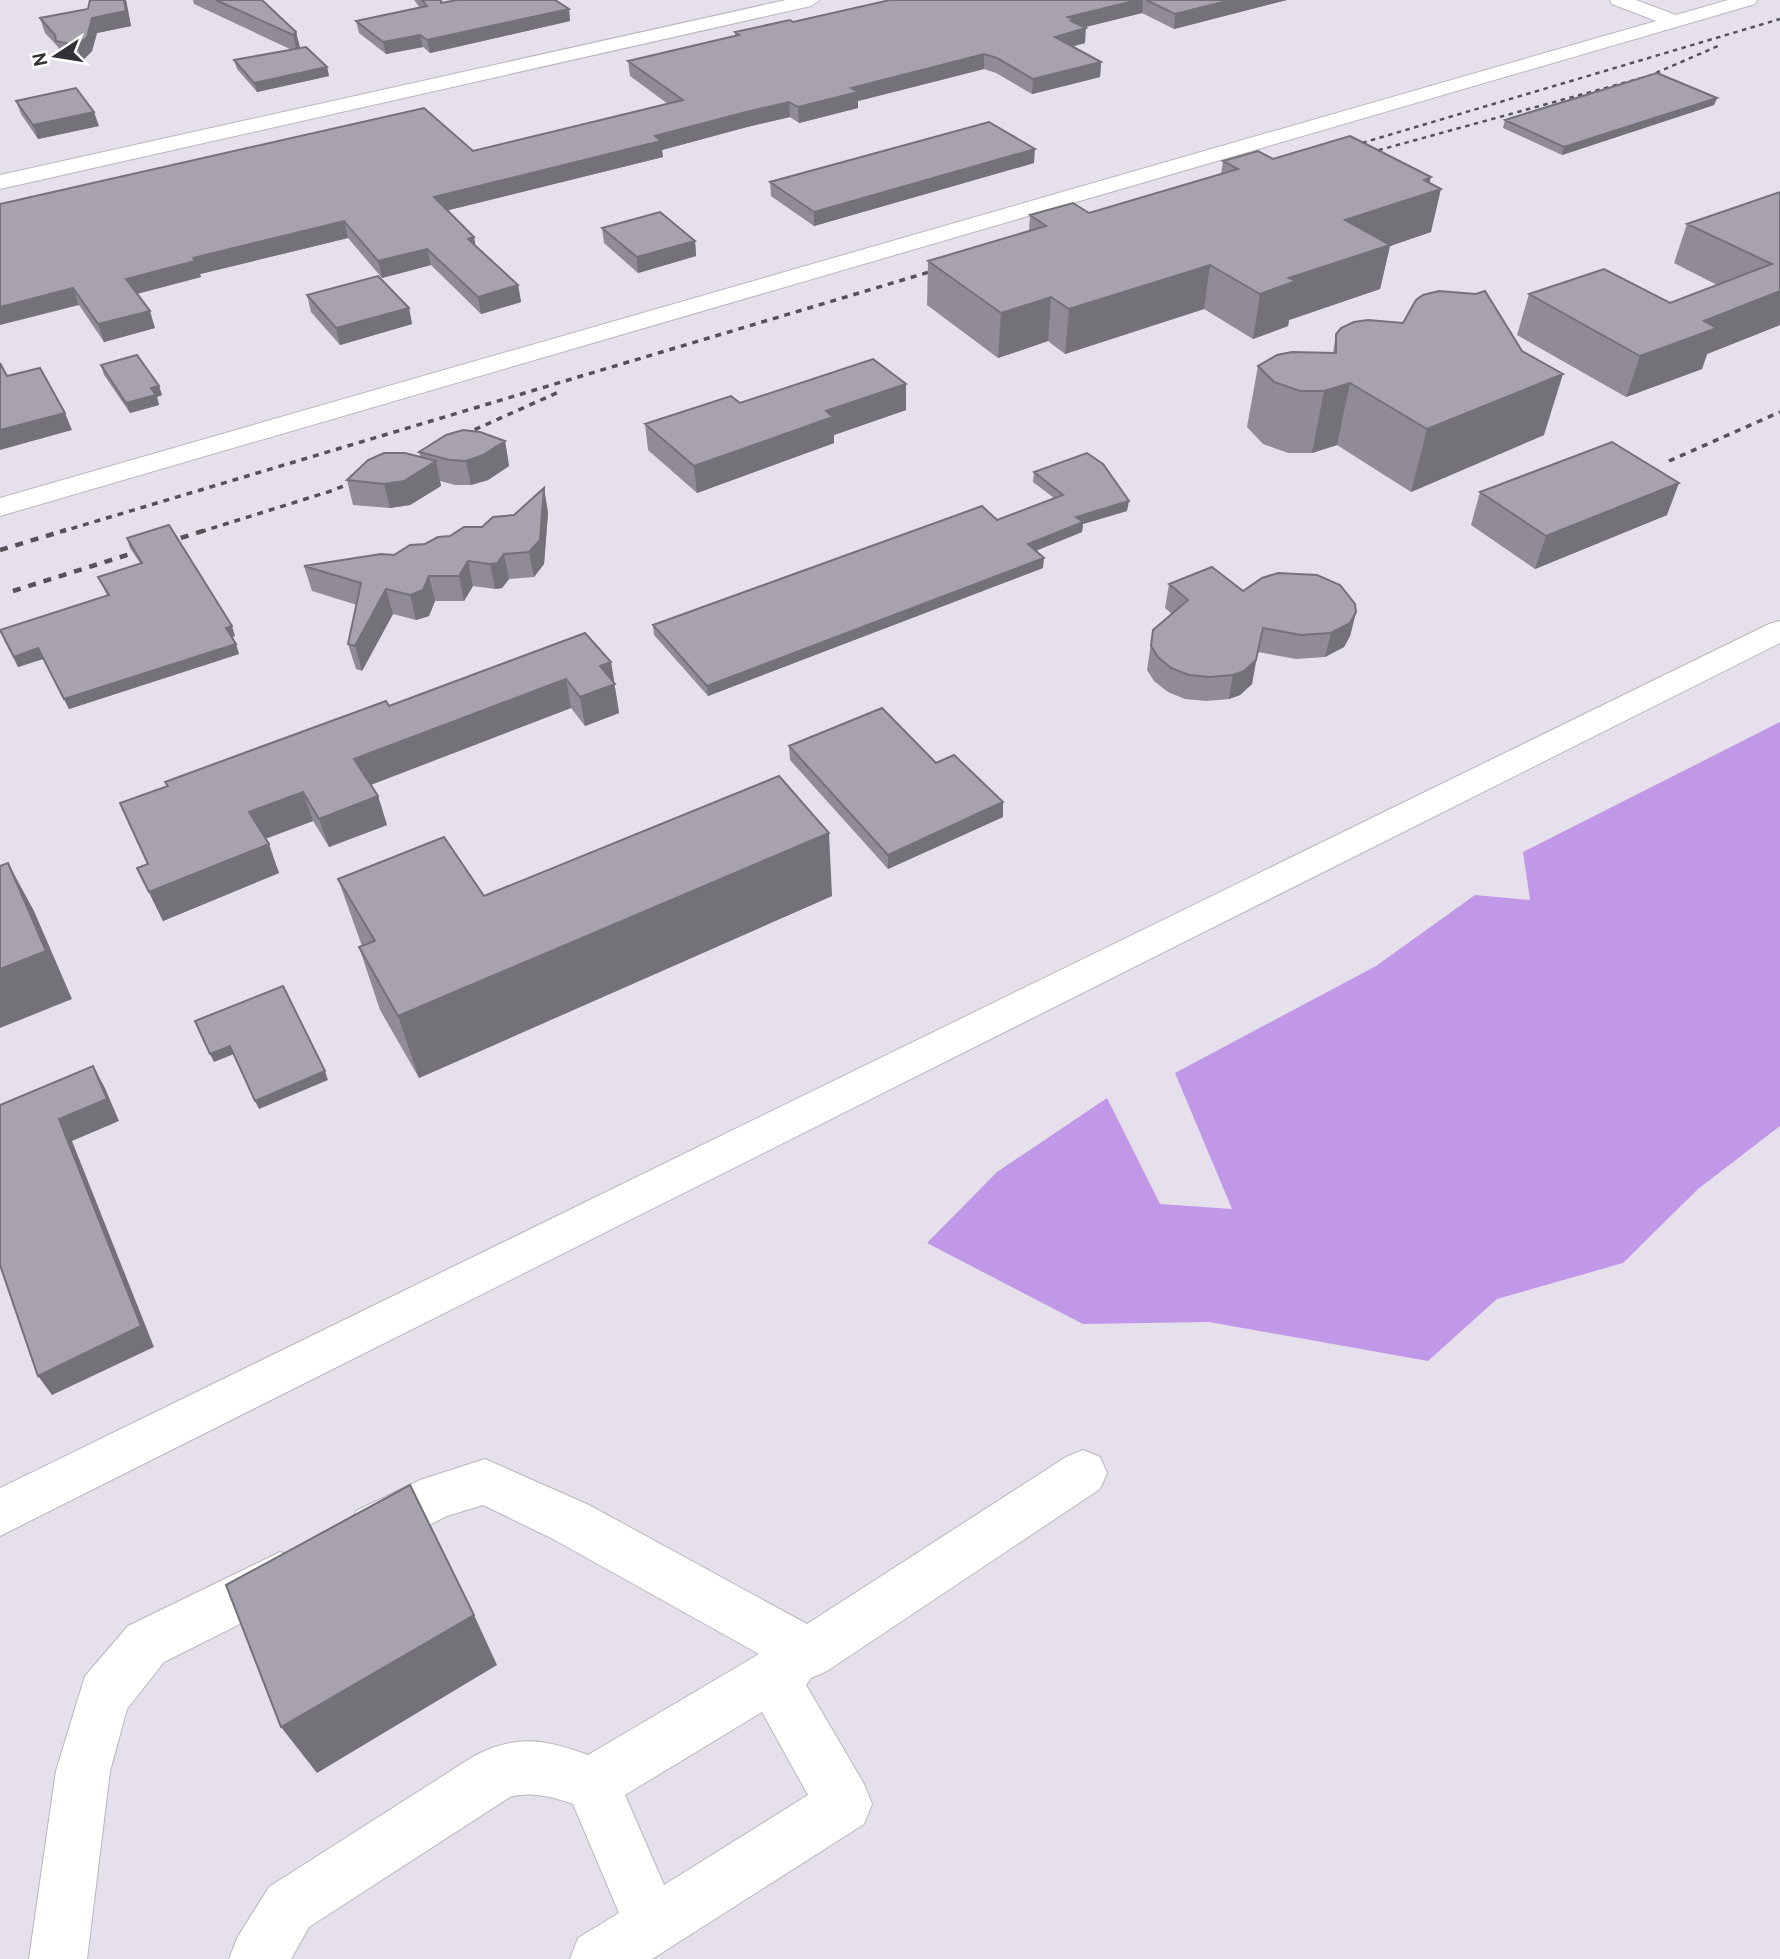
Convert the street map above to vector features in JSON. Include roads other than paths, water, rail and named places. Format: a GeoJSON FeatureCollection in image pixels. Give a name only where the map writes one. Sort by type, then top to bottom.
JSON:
{"type":"FeatureCollection","features":[{"type":"Feature","properties":{"kind":"street"},"geometry":{"type":"LineString","coordinates":[[0,182],[811,0]]}},
{"type":"Feature","properties":{"kind":"street"},"geometry":{"type":"LineString","coordinates":[[1619,0],[1674,21]]}},
{"type":"Feature","properties":{"kind":"street"},"geometry":{"type":"LineString","coordinates":[[0,507],[1748,0]]}},
{"type":"Feature","properties":{"kind":"street"},"geometry":{"type":"LineString","coordinates":[[0,1513],[1780,631]]}},
{"type":"Feature","properties":{"kind":"street"},"geometry":{"type":"LineString","coordinates":[[592,1784],[790,1665],[1083,1473]]}},
{"type":"Feature","properties":{"kind":"street"},"geometry":{"type":"LineString","coordinates":[[58,1959],[83,1771],[104,1695],[146,1644],[437,1496],[485,1482],[570,1522],[790,1665],[844,1804],[599,1959]]}},
{"type":"Feature","properties":{"kind":"street"},"geometry":{"type":"LineString","coordinates":[[258,1959],[289,1907],[503,1770],[527,1767],[565,1774],[592,1784],[652,1924]]}},
{"type":"Feature","properties":{"kind":"railway"},"geometry":{"type":"LineString","coordinates":[[1345,148],[1780,19]]}},
{"type":"Feature","properties":{"kind":"railway"},"geometry":{"type":"LineString","coordinates":[[1361,155],[1649,76],[1718,46]]}},
{"type":"Feature","properties":{"kind":"railway"},"geometry":{"type":"LineString","coordinates":[[60,532],[946,267]]}},
{"type":"Feature","properties":{"kind":"railway"},"geometry":{"type":"LineString","coordinates":[[398,464],[561,391]]}},
{"type":"Feature","properties":{"kind":"railway"},"geometry":{"type":"LineString","coordinates":[[1669,461],[1780,412]]}},
{"type":"Feature","properties":{"kind":"railway"},"geometry":{"type":"LineString","coordinates":[[200,532],[331,491],[366,477]]}},
{"type":"Feature","properties":{"kind":"railway"},"geometry":{"type":"LineString","coordinates":[[0,550],[66,530]]}},
{"type":"Feature","properties":{"kind":"railway"},"geometry":{"type":"LineString","coordinates":[[13,591],[206,530]]}}]}
